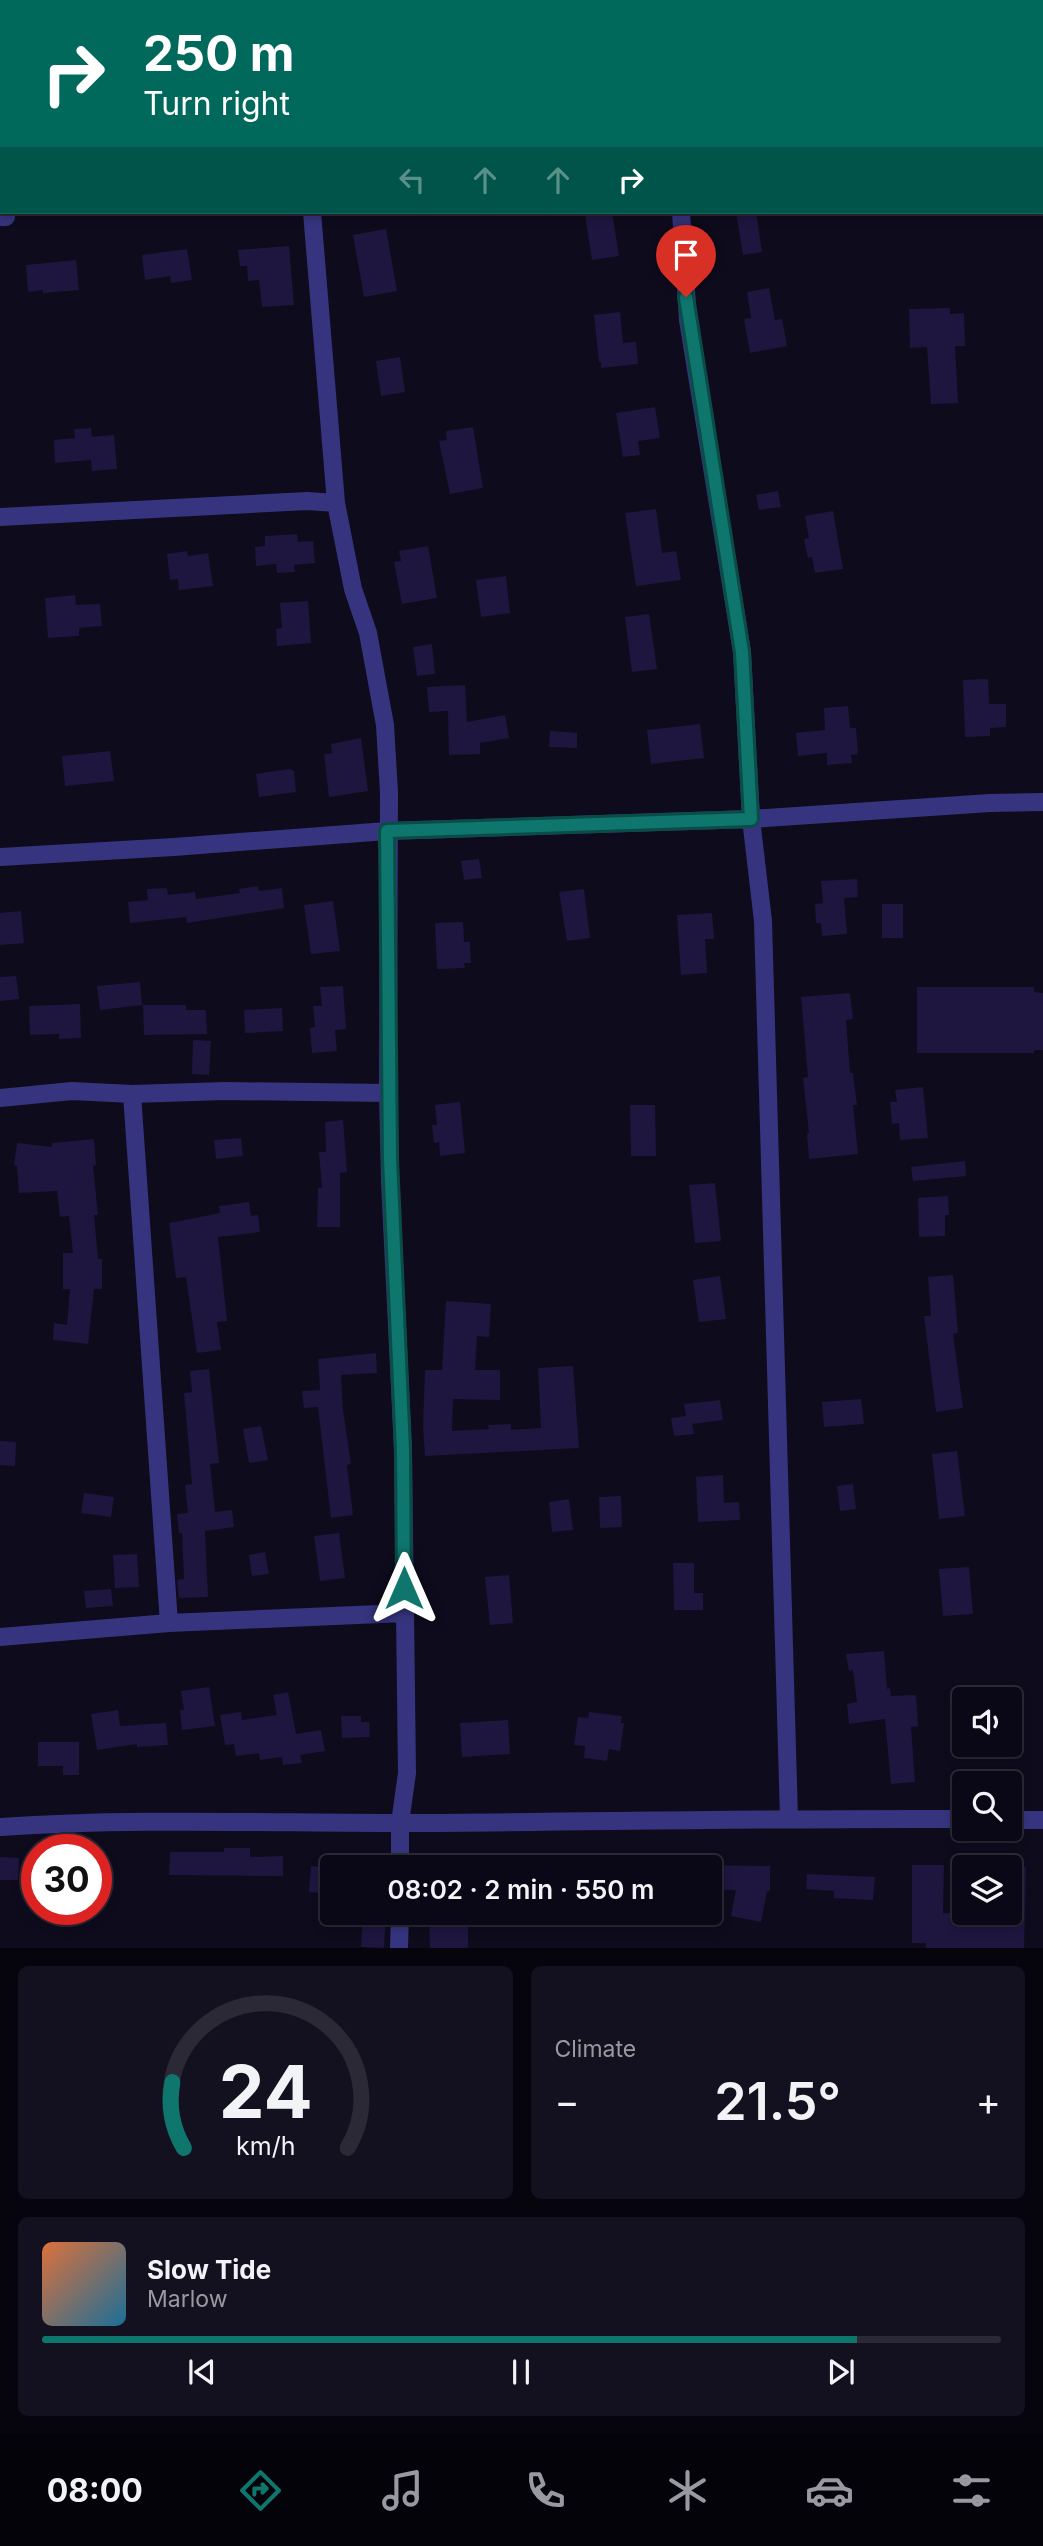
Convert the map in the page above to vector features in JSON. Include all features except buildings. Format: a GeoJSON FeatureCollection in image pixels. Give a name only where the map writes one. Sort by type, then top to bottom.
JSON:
{"type":"FeatureCollection","features":[{"type":"Feature","properties":{"kind":"street"},"geometry":{"type":"LineString","coordinates":[[312,214],[336,503],[353,589],[368,633],[385,725],[389,792],[388,1093],[403,1450],[407,1773],[400,1823],[400,1855]]}},
{"type":"Feature","properties":{"kind":"street"},"geometry":{"type":"LineString","coordinates":[[681,214],[688,320],[742,652],[751,819],[763,921],[789,1818]]}},
{"type":"Feature","properties":{"kind":"street"},"geometry":{"type":"LineString","coordinates":[[0,517],[307,501],[336,503]]}},
{"type":"Feature","properties":{"kind":"street"},"geometry":{"type":"LineString","coordinates":[[0,856],[174,847],[387,831],[751,819],[1043,802]]}},
{"type":"Feature","properties":{"kind":"street"},"geometry":{"type":"LineString","coordinates":[[0,1098],[72,1091],[132,1094],[225,1091],[388,1093]]}},
{"type":"Feature","properties":{"kind":"street"},"geometry":{"type":"LineString","coordinates":[[132,1094],[169,1623]]}},
{"type":"Feature","properties":{"kind":"street"},"geometry":{"type":"LineString","coordinates":[[0,1637],[169,1623],[404,1613]]}},
{"type":"Feature","properties":{"kind":"street"},"geometry":{"type":"LineString","coordinates":[[0,1827],[78,1822],[400,1823],[789,1818],[952,1819]]}},
{"type":"Feature","properties":{"kind":"street"},"geometry":{"type":"LineString","coordinates":[[1022,1820],[1043,1820]]}},
{"type":"Feature","properties":{"kind":"street"},"geometry":{"type":"LineString","coordinates":[[399,1948],[400,1925]]}},
{"type":"Feature","properties":{"kind":"route"},"geometry":{"type":"LineString","coordinates":[[404,1588],[403,1450],[390,1182],[387,831],[751,819],[742,652],[686,297]]}}]}
